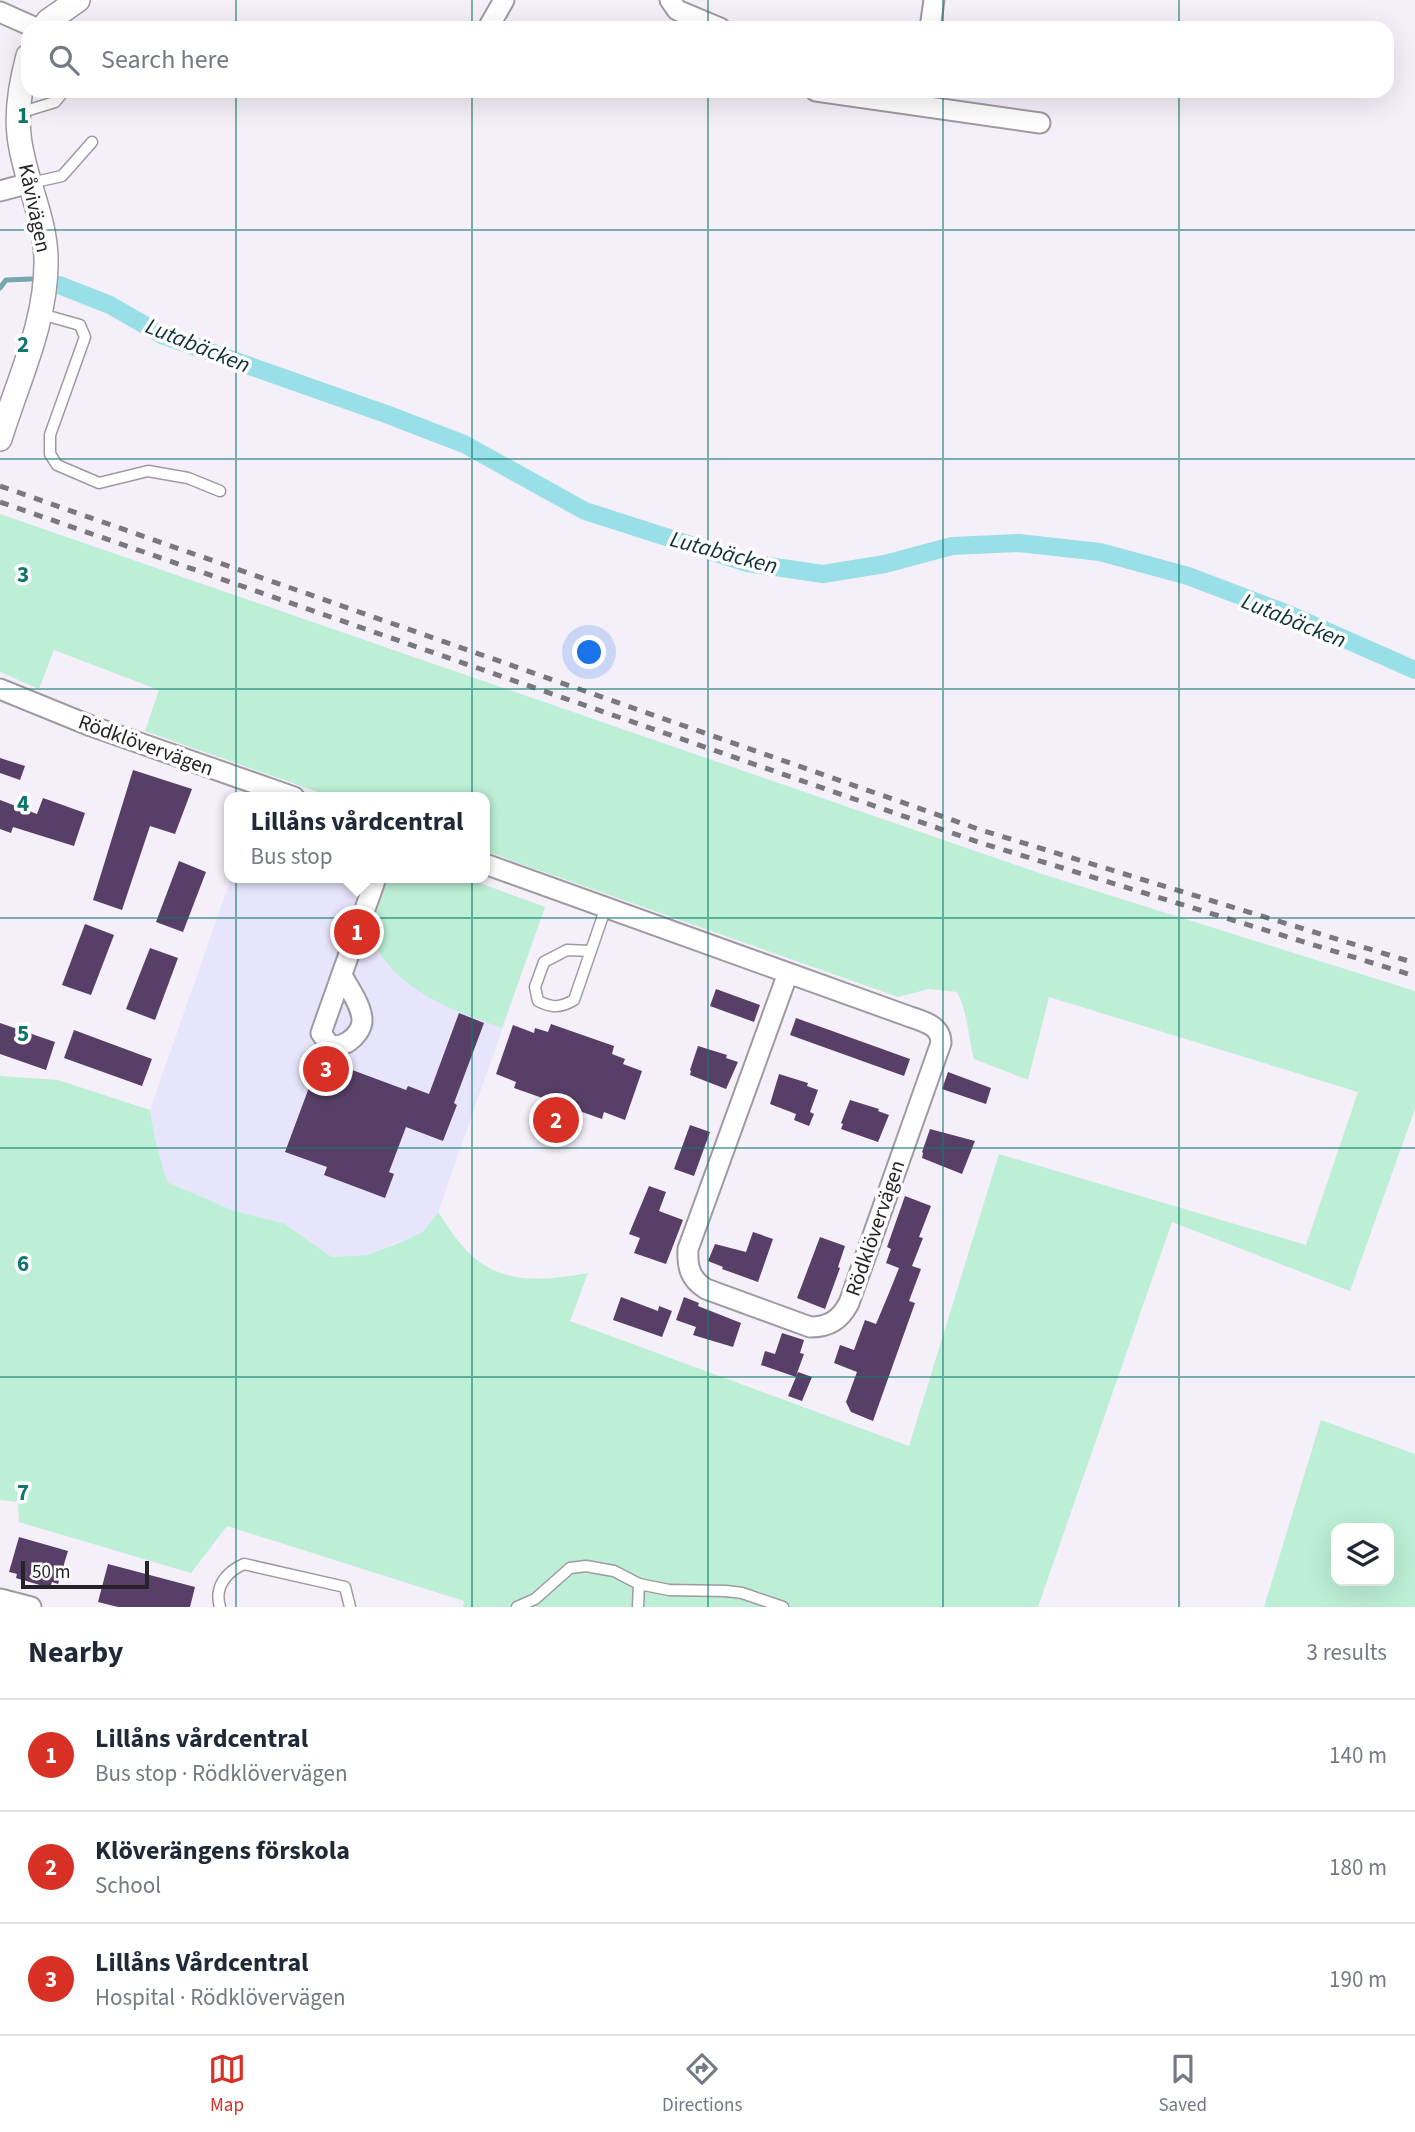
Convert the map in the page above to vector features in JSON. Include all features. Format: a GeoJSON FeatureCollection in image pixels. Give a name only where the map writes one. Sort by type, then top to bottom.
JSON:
{"type":"FeatureCollection","features":[{"type":"Feature","properties":{"kind":"street"},"geometry":{"type":"LineString","coordinates":[[48,21],[78,0]]}},
{"type":"Feature","properties":{"kind":"street"},"geometry":{"type":"LineString","coordinates":[[492,21],[504,0]]}},
{"type":"Feature","properties":{"kind":"street"},"geometry":{"type":"LineString","coordinates":[[670,0],[677,10],[703,21]]}},
{"type":"Feature","properties":{"kind":"street"},"geometry":{"type":"LineString","coordinates":[[931,21],[934,0]]}},
{"type":"Feature","properties":{"kind":"street"},"geometry":{"type":"LineString","coordinates":[[0,12],[21,21]]}},
{"type":"Feature","properties":{"kind":"street","name":"Kåvivägen"},"geometry":{"type":"LineString","coordinates":[[0,439],[41,314],[46,289],[46,256],[42,227],[19,136],[21,88]]}},
{"type":"Feature","properties":{"kind":"street"},"geometry":{"type":"LineString","coordinates":[[921,99],[1040,123]]}},
{"type":"Feature","properties":{"kind":"street"},"geometry":{"type":"LineString","coordinates":[[0,191],[30,183]]}},
{"type":"Feature","properties":{"kind":"street","name":"Rödklövervägen"},"geometry":{"type":"LineString","coordinates":[[0,689],[91,726],[280,792]]}},
{"type":"Feature","properties":{"kind":"street","name":"Rödklövervägen"},"geometry":{"type":"LineString","coordinates":[[490,866],[606,906],[936,1027],[941,1034],[941,1043],[849,1303],[836,1320],[818,1327],[810,1327],[706,1289],[692,1276],[687,1263],[688,1249],[788,973]]}},
{"type":"Feature","properties":{"kind":"street"},"geometry":{"type":"LineString","coordinates":[[342,975],[374,883]]}},
{"type":"Feature","properties":{"kind":"street"},"geometry":{"type":"LineString","coordinates":[[0,1599],[31,1607]]}},
{"type":"Feature","properties":{"kind":"lane"},"geometry":{"type":"LineString","coordinates":[[19,113],[55,102],[58,98]]}},
{"type":"Feature","properties":{"kind":"lane"},"geometry":{"type":"LineString","coordinates":[[30,183],[62,176],[92,142]]}},
{"type":"Feature","properties":{"kind":"lane"},"geometry":{"type":"LineString","coordinates":[[41,314],[80,325],[85,337],[50,435],[51,454],[57,466],[99,483],[148,471],[188,478],[220,491]]}},
{"type":"Feature","properties":{"kind":"lane"},"geometry":{"type":"LineString","coordinates":[[591,951],[567,950],[544,962],[535,987],[538,1002],[552,1007],[564,1006],[574,1000],[591,951],[606,906]]}},
{"type":"Feature","properties":{"kind":"lane"},"geometry":{"type":"LineString","coordinates":[[220,1607],[218,1601],[221,1583],[230,1570],[244,1564],[345,1587],[350,1607]]}},
{"type":"Feature","properties":{"kind":"lane"},"geometry":{"type":"LineString","coordinates":[[517,1607],[535,1599],[570,1568],[586,1566],[614,1571],[639,1584],[669,1590],[742,1593],[776,1606]]}},
{"type":"Feature","properties":{"kind":"lane"},"geometry":{"type":"LineString","coordinates":[[638,1607],[639,1584]]}},
{"type":"Feature","properties":{"kind":"shaded area"},"geometry":{"type":"Polygon","coordinates":[[[229,883],[480,883],[545,907],[438,1212],[423,1232],[367,1255],[332,1257],[283,1223],[234,1211],[167,1182],[150,1110],[229,883]]]}},
{"type":"Feature","properties":{"kind":"green space"},"geometry":{"type":"Polygon","coordinates":[[[0,514],[1042,874],[1415,991],[1415,1109],[1350,1291],[1172,1222],[1038,1607],[463,1607],[464,1601],[227,1526],[191,1573],[19,1522],[18,1502],[0,1500],[0,1076],[58,1080],[150,1110],[167,1182],[234,1211],[283,1223],[332,1257],[367,1255],[394,1245],[423,1232],[438,1212],[468,1252],[495,1271],[509,1276],[540,1279],[588,1273],[570,1321],[909,1446],[999,1154],[1306,1245],[1358,1092],[1049,997],[1028,1080],[974,1059],[966,1016],[957,992],[929,989],[898,997],[490,853],[490,792],[318,792],[145,731],[159,690],[54,650],[39,689],[0,672],[0,514]]]}},
{"type":"Feature","properties":{"kind":"green space"},"geometry":{"type":"Polygon","coordinates":[[[384,883],[480,883],[545,907],[502,1028],[437,1002],[395,972],[372,940],[369,929],[384,883]]]}},
{"type":"Feature","properties":{"kind":"green space"},"geometry":{"type":"Polygon","coordinates":[[[1321,1420],[1415,1454],[1415,1607],[1264,1607],[1321,1420]]]}},
{"type":"Feature","properties":{"kind":"building"},"geometry":{"type":"Polygon","coordinates":[[[0,758],[25,766],[20,780],[0,773],[0,758]]]}},
{"type":"Feature","properties":{"kind":"building"},"geometry":{"type":"Polygon","coordinates":[[[133,770],[192,789],[175,834],[150,826],[122,910],[93,900],[133,770]]]}},
{"type":"Feature","properties":{"kind":"building"},"geometry":{"type":"Polygon","coordinates":[[[43,798],[85,813],[74,846],[13,827],[11,833],[0,829],[0,800],[37,814],[43,798]]]}},
{"type":"Feature","properties":{"kind":"building"},"geometry":{"type":"Polygon","coordinates":[[[179,861],[206,872],[183,932],[156,922],[179,861]]]}},
{"type":"Feature","properties":{"kind":"building"},"geometry":{"type":"Polygon","coordinates":[[[85,924],[114,935],[91,995],[62,985],[85,924]]]}},
{"type":"Feature","properties":{"kind":"building"},"geometry":{"type":"Polygon","coordinates":[[[150,948],[178,958],[155,1020],[126,1009],[150,948]]]}},
{"type":"Feature","properties":{"kind":"building"},"geometry":{"type":"Polygon","coordinates":[[[716,989],[760,1005],[754,1022],[710,1006],[716,989]]]}},
{"type":"Feature","properties":{"kind":"building"},"geometry":{"type":"Polygon","coordinates":[[[459,1013],[484,1023],[443,1141],[406,1127],[389,1172],[394,1174],[385,1198],[324,1175],[327,1167],[285,1152],[320,1058],[406,1090],[408,1086],[429,1094],[459,1013]]]}},
{"type":"Feature","properties":{"kind":"building"},"geometry":{"type":"Polygon","coordinates":[[[796,1018],[910,1059],[904,1076],[790,1035],[796,1018]]]}},
{"type":"Feature","properties":{"kind":"building"},"geometry":{"type":"Polygon","coordinates":[[[0,1023],[55,1042],[46,1070],[0,1054],[0,1023]]]}},
{"type":"Feature","properties":{"kind":"building"},"geometry":{"type":"Polygon","coordinates":[[[551,1024],[614,1046],[612,1054],[625,1059],[623,1064],[642,1071],[625,1120],[604,1112],[602,1119],[514,1088],[516,1082],[496,1074],[513,1025],[534,1033],[535,1028],[548,1032],[551,1024]]]}},
{"type":"Feature","properties":{"kind":"building"},"geometry":{"type":"Polygon","coordinates":[[[74,1030],[152,1059],[142,1086],[64,1058],[74,1030]]]}},
{"type":"Feature","properties":{"kind":"building"},"geometry":{"type":"Polygon","coordinates":[[[698,1046],[727,1055],[726,1058],[738,1062],[726,1089],[690,1075],[698,1046]]]}},
{"type":"Feature","properties":{"kind":"building"},"geometry":{"type":"Polygon","coordinates":[[[948,1072],[991,1088],[986,1104],[942,1089],[948,1072]]]}},
{"type":"Feature","properties":{"kind":"building"},"geometry":{"type":"Polygon","coordinates":[[[779,1074],[808,1083],[807,1086],[818,1090],[810,1112],[814,1114],[809,1126],[794,1120],[796,1114],[770,1104],[779,1074]]]}},
{"type":"Feature","properties":{"kind":"building"},"geometry":{"type":"Polygon","coordinates":[[[850,1100],[889,1115],[878,1142],[841,1129],[850,1100]]]}},
{"type":"Feature","properties":{"kind":"building"},"geometry":{"type":"Polygon","coordinates":[[[690,1125],[710,1132],[694,1176],[674,1169],[690,1125]]]}},
{"type":"Feature","properties":{"kind":"building"},"geometry":{"type":"Polygon","coordinates":[[[930,1129],[975,1141],[962,1174],[922,1158],[930,1129]]]}},
{"type":"Feature","properties":{"kind":"building"},"geometry":{"type":"Polygon","coordinates":[[[649,1186],[666,1192],[659,1211],[683,1220],[666,1264],[634,1253],[640,1238],[629,1234],[649,1186]]]}},
{"type":"Feature","properties":{"kind":"building"},"geometry":{"type":"Polygon","coordinates":[[[905,1196],[931,1206],[912,1266],[921,1269],[909,1301],[915,1303],[873,1421],[851,1412],[846,1402],[857,1372],[834,1363],[840,1345],[854,1350],[865,1320],[876,1324],[899,1268],[886,1263],[891,1249],[887,1247],[905,1196]]]}},
{"type":"Feature","properties":{"kind":"building"},"geometry":{"type":"Polygon","coordinates":[[[753,1232],[773,1239],[758,1282],[708,1261],[715,1244],[746,1252],[753,1232]]]}},
{"type":"Feature","properties":{"kind":"building"},"geometry":{"type":"Polygon","coordinates":[[[820,1237],[845,1246],[825,1309],[797,1298],[820,1237]]]}},
{"type":"Feature","properties":{"kind":"building"},"geometry":{"type":"Polygon","coordinates":[[[621,1297],[658,1311],[659,1306],[672,1311],[662,1337],[613,1320],[621,1297]]]}},
{"type":"Feature","properties":{"kind":"building"},"geometry":{"type":"Polygon","coordinates":[[[684,1297],[699,1303],[698,1306],[741,1323],[733,1347],[693,1335],[696,1327],[676,1320],[684,1297]]]}},
{"type":"Feature","properties":{"kind":"building"},"geometry":{"type":"Polygon","coordinates":[[[782,1333],[804,1340],[800,1353],[804,1354],[796,1376],[798,1372],[812,1377],[802,1401],[788,1396],[796,1377],[761,1365],[765,1351],[775,1354],[782,1333]]]}},
{"type":"Feature","properties":{"kind":"building"},"geometry":{"type":"Polygon","coordinates":[[[19,1537],[68,1551],[58,1584],[52,1582],[50,1588],[16,1578],[17,1574],[9,1572],[19,1537]]]}},
{"type":"Feature","properties":{"kind":"building"},"geometry":{"type":"Polygon","coordinates":[[[108,1564],[195,1587],[190,1607],[118,1607],[98,1602],[108,1564]]]}},
{"type":"Feature","properties":{"kind":"waterway","name":"Lutabäcken"},"geometry":{"type":"LineString","coordinates":[[0,288],[6,280],[31,279]]}},
{"type":"Feature","properties":{"kind":"waterway","name":"Lutabäcken"},"geometry":{"type":"LineString","coordinates":[[59,285],[110,305],[162,335],[464,444],[585,511],[747,563],[823,574],[885,564],[952,546],[1019,543],[1100,552],[1188,576],[1288,614],[1415,670]]}},
{"type":"Feature","properties":{"kind":"railway"},"geometry":{"type":"LineString","coordinates":[[0,486],[981,830],[1415,963]]}},
{"type":"Feature","properties":{"kind":"railway"},"geometry":{"type":"LineString","coordinates":[[0,502],[978,842],[1415,976]]}},
{"type":"Feature","properties":{"kind":"place","name":"Lillåns vårdcentral"},"geometry":{"type":"Point","coordinates":[357,932]}},
{"type":"Feature","properties":{"kind":"place","name":"Lillåns Vårdcentral"},"geometry":{"type":"Point","coordinates":[326,1069]}},
{"type":"Feature","properties":{"kind":"place","name":"Klöverängens förskola"},"geometry":{"type":"Point","coordinates":[556,1120]}}]}
